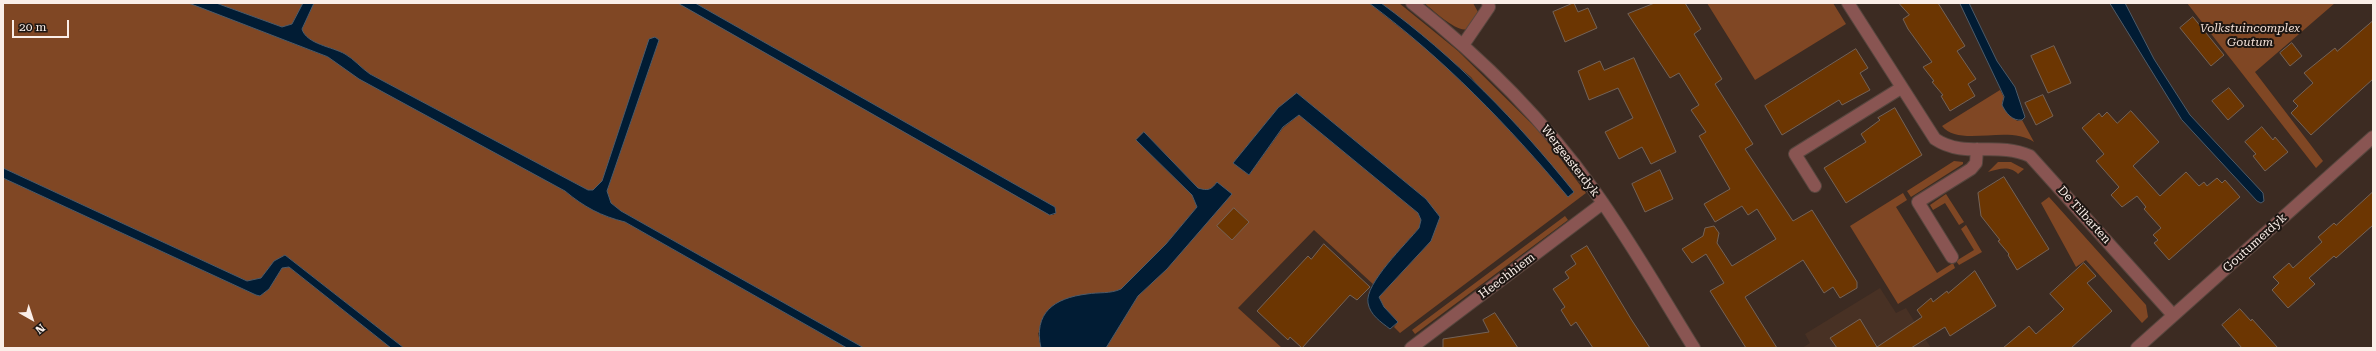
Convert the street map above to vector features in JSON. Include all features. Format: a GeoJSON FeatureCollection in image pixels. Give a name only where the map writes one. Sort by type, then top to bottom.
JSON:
{"type":"FeatureCollection","features":[{"type":"Feature","properties":{"kind":"street","name":"Wergeasterdyk"},"geometry":{"type":"LineString","coordinates":[[1412,3],[1494,73],[1531,112],[1603,203],[1694,348]]}},
{"type":"Feature","properties":{"kind":"street"},"geometry":{"type":"LineString","coordinates":[[1463,45],[1489,7],[1488,3]]}},
{"type":"Feature","properties":{"kind":"street","name":"De Tilbarten"},"geometry":{"type":"LineString","coordinates":[[1848,3],[1935,139],[1945,146],[1956,149],[2016,150],[2030,156],[2173,315]]}},
{"type":"Feature","properties":{"kind":"street"},"geometry":{"type":"LineString","coordinates":[[1815,186],[1795,154],[1901,88]]}},
{"type":"Feature","properties":{"kind":"street","name":"Goutumerdyk"},"geometry":{"type":"LineString","coordinates":[[2137,348],[2373,137]]}},
{"type":"Feature","properties":{"kind":"street"},"geometry":{"type":"LineString","coordinates":[[1952,256],[1918,202],[1971,169],[1976,163],[1978,149]]}},
{"type":"Feature","properties":{"kind":"street","name":"Heechhiem"},"geometry":{"type":"LineString","coordinates":[[1411,348],[1603,203]]}},
{"type":"Feature","properties":{"kind":"shaded area"},"geometry":{"type":"Polygon","coordinates":[[[1880,288],[1896,313],[1906,308],[1931,348],[1802,348],[1810,343],[1805,334],[1880,288]]]}},
{"type":"Feature","properties":{"kind":"green space"},"geometry":{"type":"Polygon","coordinates":[[[3,3],[189,3],[328,57],[565,191],[579,202],[593,210],[608,217],[625,222],[847,348],[404,348],[285,255],[274,261],[261,278],[247,281],[3,168],[3,3]]]}},
{"type":"Feature","properties":{"kind":"green space"},"geometry":{"type":"Polygon","coordinates":[[[216,3],[303,3],[292,24],[282,27],[216,3]]]}},
{"type":"Feature","properties":{"kind":"green space"},"geometry":{"type":"Polygon","coordinates":[[[314,3],[678,3],[1050,215],[1054,215],[1055,207],[695,3],[1369,3],[1438,58],[1528,148],[1471,77],[1381,3],[1399,3],[1458,51],[1542,134],[1586,193],[1400,333],[1394,327],[1398,322],[1384,307],[1379,297],[1431,241],[1426,199],[1297,93],[1278,108],[1233,163],[1249,175],[1283,128],[1299,115],[1418,213],[1421,220],[1419,228],[1386,266],[1374,285],[1314,230],[1238,308],[1282,348],[1106,348],[1138,296],[1152,283],[1218,182],[1209,189],[1198,188],[1144,132],[1136,140],[1192,195],[1197,207],[1166,244],[1121,289],[1114,292],[1087,294],[1038,333],[1041,348],[864,348],[621,211],[611,203],[607,191],[659,40],[602,181],[593,190],[588,190],[370,74],[345,54],[314,42],[302,29],[314,3]]]}},
{"type":"Feature","properties":{"kind":"green space"},"geometry":{"type":"Polygon","coordinates":[[[1424,3],[1473,3],[1478,12],[1467,29],[1457,28],[1424,3]]]}},
{"type":"Feature","properties":{"kind":"green space"},"geometry":{"type":"Polygon","coordinates":[[[1707,3],[1833,3],[1846,24],[1755,80],[1707,3]]]}},
{"type":"Feature","properties":{"kind":"green space","name":"Volkstuincomplex Goutum"},"geometry":{"type":"Polygon","coordinates":[[[2187,3],[2335,3],[2255,72],[2323,161],[2316,168],[2187,3]]]}},
{"type":"Feature","properties":{"kind":"green space"},"geometry":{"type":"Polygon","coordinates":[[[2000,90],[2004,97],[2002,102],[2017,121],[2022,120],[2034,142],[2024,137],[2011,135],[1960,135],[1950,132],[1942,126],[2000,90]]]}},
{"type":"Feature","properties":{"kind":"green space"},"geometry":{"type":"Polygon","coordinates":[[[1954,161],[1963,162],[1963,164],[1911,197],[1907,191],[1954,161]]]}},
{"type":"Feature","properties":{"kind":"green space"},"geometry":{"type":"Polygon","coordinates":[[[1998,162],[2011,162],[2024,169],[2018,174],[2011,169],[2000,169],[1988,172],[1998,162]]]}},
{"type":"Feature","properties":{"kind":"green space"},"geometry":{"type":"Polygon","coordinates":[[[3,178],[256,295],[260,296],[269,289],[282,268],[289,267],[391,348],[3,348],[3,178]]]}},
{"type":"Feature","properties":{"kind":"green space"},"geometry":{"type":"Polygon","coordinates":[[[1903,193],[1907,200],[1896,207],[1937,273],[1953,263],[1955,268],[1898,304],[1850,226],[1903,193]]]}},
{"type":"Feature","properties":{"kind":"green space"},"geometry":{"type":"Polygon","coordinates":[[[1946,194],[1964,222],[1959,225],[1945,203],[1933,210],[1930,205],[1946,194]]]}},
{"type":"Feature","properties":{"kind":"green space"},"geometry":{"type":"Polygon","coordinates":[[[2049,197],[2146,305],[2148,317],[2142,323],[2086,260],[2076,267],[2041,203],[2049,197]]]}},
{"type":"Feature","properties":{"kind":"green space"},"geometry":{"type":"Polygon","coordinates":[[[1565,216],[1568,220],[1415,334],[1412,330],[1565,216]]]}},
{"type":"Feature","properties":{"kind":"green space"},"geometry":{"type":"Polygon","coordinates":[[[1966,225],[1982,252],[1959,265],[1956,261],[1974,250],[1961,229],[1966,225]]]}},
{"type":"Feature","properties":{"kind":"water"},"geometry":{"type":"Polygon","coordinates":[[[189,3],[216,3],[282,27],[292,24],[303,3],[314,3],[302,29],[314,42],[345,54],[370,74],[588,190],[593,190],[602,181],[649,39],[655,37],[659,40],[607,191],[611,203],[621,211],[864,348],[847,348],[625,222],[608,217],[593,210],[579,202],[565,191],[359,79],[328,57],[189,3]]]}},
{"type":"Feature","properties":{"kind":"water"},"geometry":{"type":"Polygon","coordinates":[[[678,3],[695,3],[1055,207],[1056,213],[1050,215],[678,3]]]}},
{"type":"Feature","properties":{"kind":"water"},"geometry":{"type":"Polygon","coordinates":[[[1369,3],[1381,3],[1434,45],[1460,68],[1530,140],[1574,192],[1568,197],[1522,144],[1474,94],[1397,24],[1369,3]]]}},
{"type":"Feature","properties":{"kind":"water"},"geometry":{"type":"Polygon","coordinates":[[[1960,3],[1969,3],[1997,61],[2015,87],[2025,117],[2022,120],[2012,118],[2005,111],[2002,105],[2004,97],[1960,3]]]}},
{"type":"Feature","properties":{"kind":"water"},"geometry":{"type":"Polygon","coordinates":[[[2110,3],[2125,3],[2154,59],[2190,115],[2263,193],[2264,201],[2261,203],[2257,201],[2182,120],[2110,3]]]}},
{"type":"Feature","properties":{"kind":"water"},"geometry":{"type":"Polygon","coordinates":[[[1297,93],[1426,199],[1440,217],[1431,241],[1379,297],[1384,307],[1398,322],[1390,329],[1376,318],[1371,311],[1368,303],[1369,295],[1379,275],[1419,228],[1421,220],[1418,213],[1299,115],[1283,127],[1249,175],[1233,163],[1278,108],[1297,93]]]}},
{"type":"Feature","properties":{"kind":"water"},"geometry":{"type":"Polygon","coordinates":[[[1144,132],[1198,188],[1209,189],[1217,182],[1232,194],[1167,269],[1138,296],[1106,348],[1041,348],[1039,336],[1040,325],[1043,317],[1049,309],[1065,299],[1075,296],[1117,291],[1121,289],[1166,244],[1197,207],[1192,195],[1136,140],[1144,132]]]}},
{"type":"Feature","properties":{"kind":"water"},"geometry":{"type":"Polygon","coordinates":[[[3,168],[247,281],[261,278],[274,261],[285,255],[404,348],[391,348],[289,267],[282,268],[269,289],[260,296],[256,295],[3,178],[3,168]]]}},
{"type":"Feature","properties":{"kind":"building"},"geometry":{"type":"Polygon","coordinates":[[[1574,3],[1578,12],[1588,8],[1597,28],[1565,42],[1553,12],[1574,3]]]}},
{"type":"Feature","properties":{"kind":"building"},"geometry":{"type":"Polygon","coordinates":[[[1655,3],[1685,3],[1701,29],[1694,34],[1722,79],[1715,84],[1753,144],[1745,149],[1793,221],[1812,210],[1857,282],[1857,288],[1840,298],[1833,287],[1824,293],[1803,260],[1745,297],[1777,348],[1746,348],[1710,291],[1724,283],[1706,254],[1692,263],[1682,249],[1703,236],[1705,228],[1714,226],[1719,233],[1717,243],[1732,266],[1776,239],[1757,209],[1748,215],[1742,206],[1715,222],[1704,204],[1730,189],[1699,136],[1706,132],[1691,110],[1699,105],[1679,73],[1670,78],[1628,14],[1655,3]]]}},
{"type":"Feature","properties":{"kind":"building"},"geometry":{"type":"Polygon","coordinates":[[[1899,3],[1938,3],[1965,46],[1957,51],[1976,79],[1968,84],[1975,96],[1950,111],[1941,96],[1943,95],[1932,82],[1934,81],[1923,67],[1932,62],[1908,29],[1903,19],[1909,15],[1899,3]]]}},
{"type":"Feature","properties":{"kind":"building"},"geometry":{"type":"Polygon","coordinates":[[[2193,17],[2224,55],[2211,66],[2180,28],[2193,17]]]}},
{"type":"Feature","properties":{"kind":"building"},"geometry":{"type":"Polygon","coordinates":[[[2373,21],[2373,79],[2311,135],[2291,113],[2298,106],[2293,101],[2313,83],[2304,73],[2335,48],[2337,51],[2373,21]]]}},
{"type":"Feature","properties":{"kind":"building"},"geometry":{"type":"Polygon","coordinates":[[[2292,43],[2302,56],[2290,66],[2280,53],[2292,43]]]}},
{"type":"Feature","properties":{"kind":"building"},"geometry":{"type":"Polygon","coordinates":[[[2054,46],[2071,83],[2048,93],[2031,56],[2054,46]]]}},
{"type":"Feature","properties":{"kind":"building"},"geometry":{"type":"Polygon","coordinates":[[[1856,49],[1868,68],[1860,73],[1870,90],[1842,105],[1839,100],[1782,135],[1765,106],[1856,49]]]}},
{"type":"Feature","properties":{"kind":"building"},"geometry":{"type":"Polygon","coordinates":[[[1634,58],[1676,152],[1651,164],[1642,147],[1619,159],[1605,132],[1633,118],[1618,88],[1589,100],[1578,71],[1600,61],[1604,70],[1634,58]]]}},
{"type":"Feature","properties":{"kind":"building"},"geometry":{"type":"Polygon","coordinates":[[[2229,88],[2244,106],[2228,120],[2212,101],[2229,88]]]}},
{"type":"Feature","properties":{"kind":"building"},"geometry":{"type":"Polygon","coordinates":[[[2043,95],[2053,116],[2036,125],[2025,103],[2043,95]]]}},
{"type":"Feature","properties":{"kind":"building"},"geometry":{"type":"Polygon","coordinates":[[[1895,108],[1922,155],[1846,203],[1824,168],[1866,142],[1861,134],[1880,120],[1878,118],[1895,108]]]}},
{"type":"Feature","properties":{"kind":"building"},"geometry":{"type":"Polygon","coordinates":[[[2131,111],[2159,142],[2133,166],[2160,196],[2186,172],[2199,186],[2204,182],[2207,186],[2217,178],[2222,183],[2225,180],[2240,197],[2169,260],[2154,243],[2158,240],[2153,235],[2161,228],[2144,209],[2146,207],[2137,196],[2122,207],[2111,195],[2119,187],[2096,161],[2104,154],[2082,128],[2099,113],[2102,117],[2107,112],[2117,123],[2131,111]]]}},
{"type":"Feature","properties":{"kind":"building"},"geometry":{"type":"Polygon","coordinates":[[[2262,127],[2273,140],[2275,137],[2288,152],[2265,171],[2253,156],[2256,154],[2245,142],[2262,127]]]}},
{"type":"Feature","properties":{"kind":"building"},"geometry":{"type":"Polygon","coordinates":[[[1660,170],[1673,199],[1645,212],[1632,184],[1660,170]]]}},
{"type":"Feature","properties":{"kind":"building"},"geometry":{"type":"Polygon","coordinates":[[[2004,177],[2049,249],[2017,270],[2008,255],[2009,254],[1998,241],[2000,240],[1981,216],[1978,193],[2004,177]]]}},
{"type":"Feature","properties":{"kind":"building"},"geometry":{"type":"Polygon","coordinates":[[[2373,192],[2373,225],[2336,258],[2334,256],[2309,278],[2315,284],[2288,308],[2272,290],[2279,283],[2273,277],[2289,263],[2293,268],[2322,242],[2318,237],[2334,223],[2336,225],[2373,192]]]}},
{"type":"Feature","properties":{"kind":"building"},"geometry":{"type":"Polygon","coordinates":[[[1234,208],[1249,222],[1232,240],[1217,226],[1234,208]]]}},
{"type":"Feature","properties":{"kind":"building"},"geometry":{"type":"Polygon","coordinates":[[[1324,244],[1370,287],[1357,300],[1350,295],[1302,348],[1290,337],[1288,340],[1257,311],[1308,256],[1311,259],[1324,244]]]}},
{"type":"Feature","properties":{"kind":"building"},"geometry":{"type":"Polygon","coordinates":[[[1587,246],[1650,348],[1593,348],[1576,322],[1571,326],[1561,310],[1565,307],[1553,289],[1569,278],[1565,272],[1576,264],[1571,256],[1587,246]]]}},
{"type":"Feature","properties":{"kind":"building"},"geometry":{"type":"Polygon","coordinates":[[[2084,263],[2096,276],[2087,283],[2112,311],[2071,348],[2003,348],[2029,326],[2036,334],[2064,309],[2050,294],[2084,263]]]}},
{"type":"Feature","properties":{"kind":"building"},"geometry":{"type":"Polygon","coordinates":[[[1975,271],[1996,306],[1950,336],[1945,327],[1911,348],[1837,348],[1830,338],[1860,319],[1877,347],[1922,317],[1917,310],[1931,298],[1933,302],[1947,291],[1948,293],[1975,271]]]}},
{"type":"Feature","properties":{"kind":"building"},"geometry":{"type":"Polygon","coordinates":[[[2240,309],[2251,321],[2252,319],[2278,348],[2242,348],[2222,325],[2240,309]]]}},
{"type":"Feature","properties":{"kind":"building"},"geometry":{"type":"Polygon","coordinates":[[[1495,313],[1518,348],[1443,348],[1443,339],[1489,332],[1483,320],[1495,313]]]}}]}
